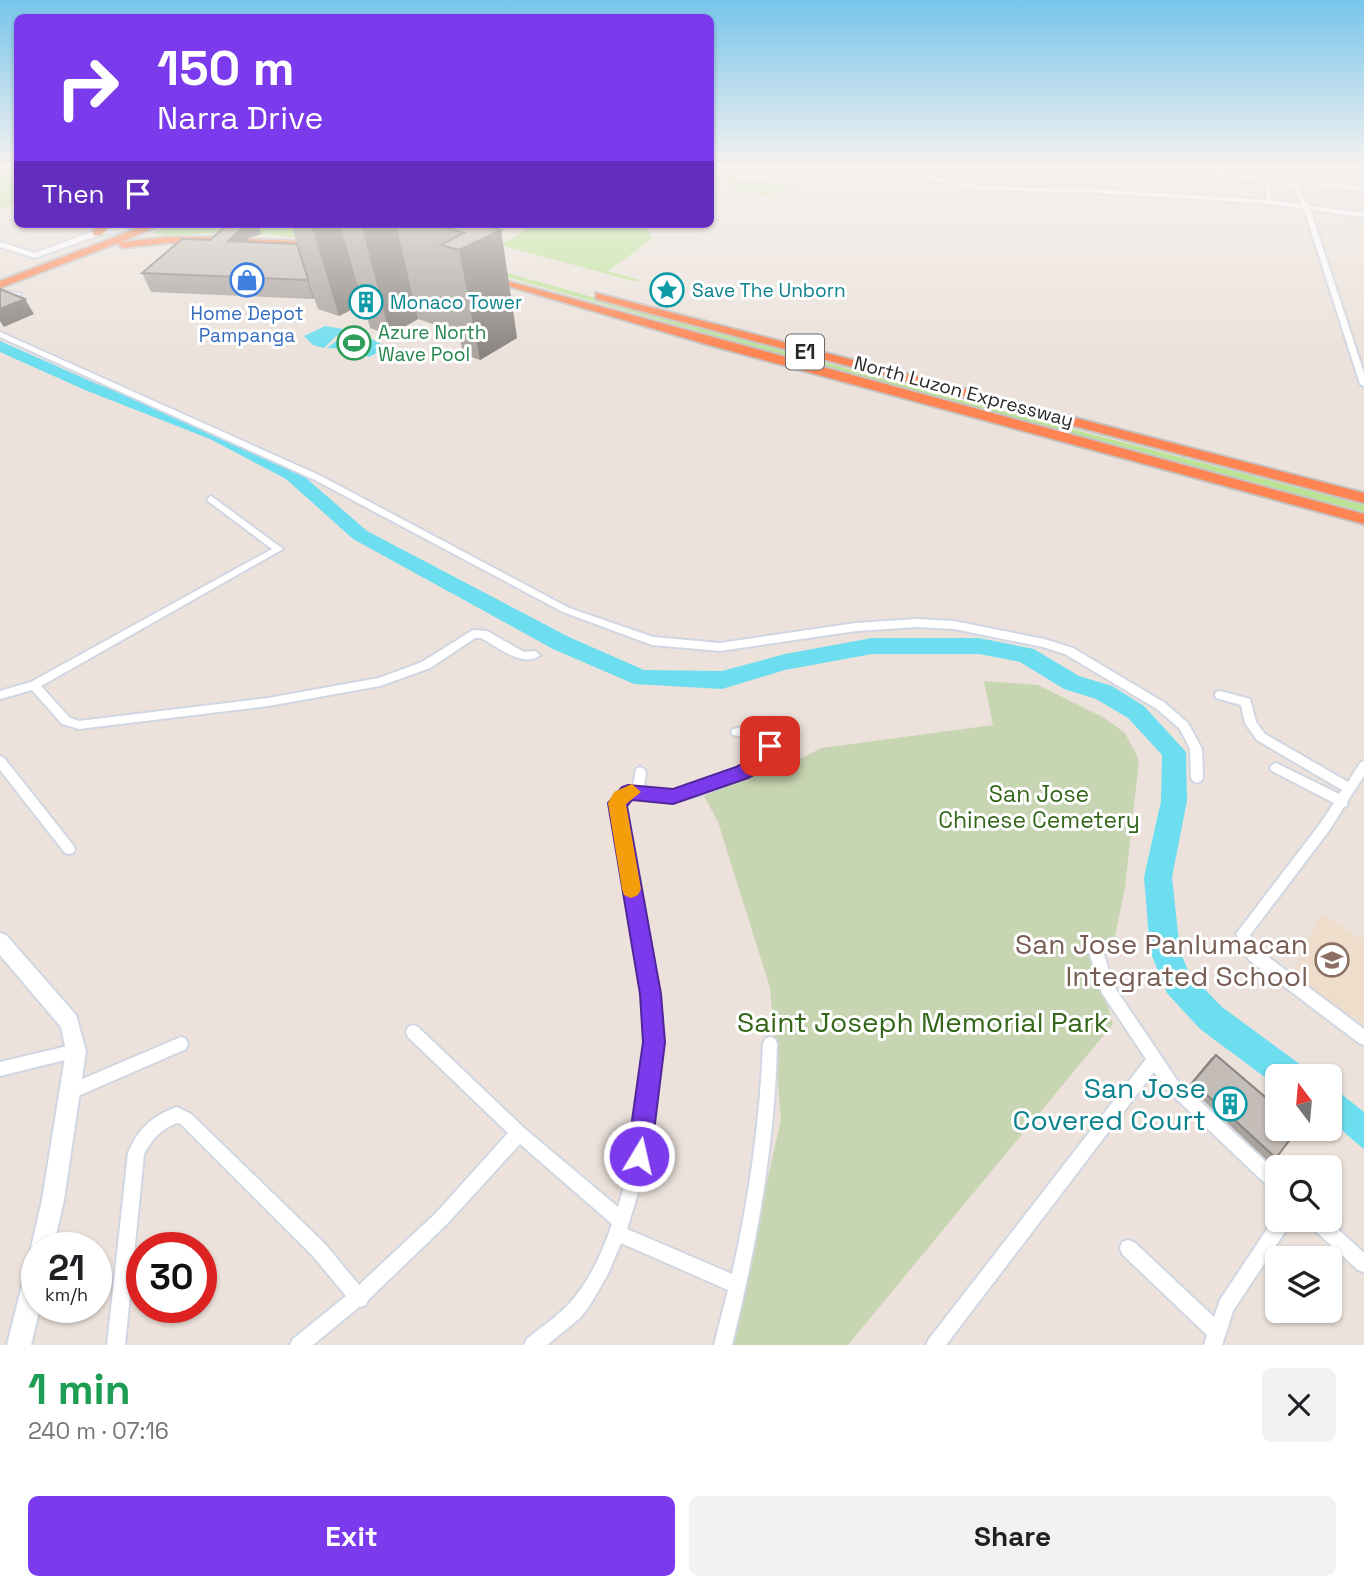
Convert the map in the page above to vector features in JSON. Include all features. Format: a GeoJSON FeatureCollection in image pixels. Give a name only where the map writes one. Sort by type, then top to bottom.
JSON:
{"type":"FeatureCollection","features":[{"type":"Feature","properties":{"kind":"highway"},"geometry":{"type":"LineString","coordinates":[[0,285],[130,228]]}},
{"type":"Feature","properties":{"kind":"highway"},"geometry":{"type":"LineString","coordinates":[[0,276],[130,228]]}},
{"type":"Feature","properties":{"kind":"highway"},"geometry":{"type":"LineString","coordinates":[[135,228],[169,240]]}},
{"type":"Feature","properties":{"kind":"highway"},"geometry":{"type":"LineString","coordinates":[[87,246],[103,230]]}},
{"type":"Feature","properties":{"kind":"highway"},"geometry":{"type":"LineString","coordinates":[[87,246],[169,240],[238,240]]}},
{"type":"Feature","properties":{"kind":"highway"},"geometry":{"type":"LineString","coordinates":[[254,241],[331,246]]}},
{"type":"Feature","properties":{"kind":"highway","name":"North Luzon Expressway"},"geometry":{"type":"LineString","coordinates":[[489,263],[906,379],[1364,498]]}},
{"type":"Feature","properties":{"kind":"highway","name":"North Luzon Expressway"},"geometry":{"type":"LineString","coordinates":[[476,273],[713,342],[1364,519]]}},
{"type":"Feature","properties":{"kind":"street"},"geometry":{"type":"LineString","coordinates":[[0,244],[35,256],[103,230],[122,228]]}},
{"type":"Feature","properties":{"kind":"street"},"geometry":{"type":"LineString","coordinates":[[1313,228],[1361,367],[1364,384]]}},
{"type":"Feature","properties":{"kind":"street"},"geometry":{"type":"LineString","coordinates":[[0,292],[16,293],[20,277]]}},
{"type":"Feature","properties":{"kind":"street"},"geometry":{"type":"LineString","coordinates":[[0,334],[318,478],[566,610],[630,635],[690,647],[720,647],[856,627],[917,623],[966,627],[1044,643],[1069,651],[1161,706],[1184,726],[1196,749],[1197,778]]}},
{"type":"Feature","properties":{"kind":"street"},"geometry":{"type":"LineString","coordinates":[[0,695],[34,685],[278,549],[211,499]]}},
{"type":"Feature","properties":{"kind":"street"},"geometry":{"type":"LineString","coordinates":[[34,685],[66,721],[79,725],[268,702],[363,686],[426,666],[473,634],[483,634],[523,656],[535,655]]}},
{"type":"Feature","properties":{"kind":"street"},"geometry":{"type":"LineString","coordinates":[[1220,695],[1248,704],[1248,715],[1255,731],[1269,744],[1350,789]]}},
{"type":"Feature","properties":{"kind":"street"},"geometry":{"type":"LineString","coordinates":[[533,1345],[585,1298],[619,1227],[639,1156],[654,1042],[651,994],[617,803],[628,792],[673,797],[733,776],[764,761],[771,740],[757,729],[737,732]]}},
{"type":"Feature","properties":{"kind":"street"},"geometry":{"type":"LineString","coordinates":[[0,761],[69,849]]}},
{"type":"Feature","properties":{"kind":"street"},"geometry":{"type":"LineString","coordinates":[[1364,766],[1343,802],[1243,934],[1243,939],[1254,954],[1364,1038]]}},
{"type":"Feature","properties":{"kind":"street"},"geometry":{"type":"LineString","coordinates":[[1276,768],[1343,802]]}},
{"type":"Feature","properties":{"kind":"street"},"geometry":{"type":"LineString","coordinates":[[638,791],[640,772]]}},
{"type":"Feature","properties":{"kind":"street"},"geometry":{"type":"LineString","coordinates":[[0,941],[69,1022],[76,1051],[45,1232]]}},
{"type":"Feature","properties":{"kind":"street"},"geometry":{"type":"LineString","coordinates":[[1095,948],[1107,988],[1172,1085],[1265,1172]]}},
{"type":"Feature","properties":{"kind":"street"},"geometry":{"type":"LineString","coordinates":[[414,1032],[619,1227],[738,1286]]}},
{"type":"Feature","properties":{"kind":"street"},"geometry":{"type":"LineString","coordinates":[[71,1091],[181,1044]]}},
{"type":"Feature","properties":{"kind":"street"},"geometry":{"type":"LineString","coordinates":[[723,1345],[738,1286],[769,1116],[770,1044]]}},
{"type":"Feature","properties":{"kind":"street"},"geometry":{"type":"LineString","coordinates":[[0,1069],[76,1051]]}},
{"type":"Feature","properties":{"kind":"street"},"geometry":{"type":"LineString","coordinates":[[935,1345],[1154,1060]]}},
{"type":"Feature","properties":{"kind":"street"},"geometry":{"type":"LineString","coordinates":[[116,1345],[136,1153],[150,1128],[165,1118],[177,1115],[186,1119],[319,1250],[360,1299]]}},
{"type":"Feature","properties":{"kind":"street"},"geometry":{"type":"LineString","coordinates":[[299,1345],[360,1299],[458,1203],[519,1133]]}},
{"type":"Feature","properties":{"kind":"street"},"geometry":{"type":"LineString","coordinates":[[1128,1248],[1215,1338],[1226,1306],[1275,1232]]}},
{"type":"Feature","properties":{"kind":"street"},"geometry":{"type":"LineString","coordinates":[[1329,1232],[1364,1264]]}},
{"type":"Feature","properties":{"kind":"street"},"geometry":{"type":"LineString","coordinates":[[19,1345],[24,1323]]}},
{"type":"Feature","properties":{"kind":"shaded area","name":"San Jose Panlumacan Integrated School"},"geometry":{"type":"Polygon","coordinates":[[[1320,914],[1364,940],[1364,1024],[1290,979],[1320,914]]]}},
{"type":"Feature","properties":{"kind":"green space"},"geometry":{"type":"Polygon","coordinates":[[[163,228],[300,228],[313,240],[251,233],[175,236],[153,233],[163,228]]]}},
{"type":"Feature","properties":{"kind":"green space"},"geometry":{"type":"Polygon","coordinates":[[[528,228],[647,228],[652,239],[608,271],[640,280],[633,281],[500,245],[528,228]]]}},
{"type":"Feature","properties":{"kind":"green space"},"geometry":{"type":"Polygon","coordinates":[[[443,255],[937,394],[1364,505],[1364,512],[936,398],[457,263],[443,255]]]}},
{"type":"Feature","properties":{"kind":"green space","name":"Saint Joseph Memorial Park"},"geometry":{"type":"Polygon","coordinates":[[[984,681],[1038,685],[1103,717],[1125,733],[1139,760],[1125,888],[1111,955],[1094,955],[1113,1024],[848,1345],[730,1345],[781,1120],[770,988],[718,822],[703,794],[767,766],[804,757],[821,748],[993,725],[984,681]]]}},
{"type":"Feature","properties":{"kind":"water"},"geometry":{"type":"Polygon","coordinates":[[[325,326],[349,330],[336,336],[324,348],[313,345],[304,336],[325,326]]]}},
{"type":"Feature","properties":{"kind":"water","name":"Azure North Wave Pool"},"geometry":{"type":"Polygon","coordinates":[[[361,330],[365,336],[388,347],[369,357],[351,349],[327,348],[344,335],[361,330]]]}},
{"type":"Feature","properties":{"kind":"water"},"geometry":{"type":"Polygon","coordinates":[[[1342,1095],[1364,1112],[1364,1149],[1343,1130],[1342,1095]]]}},
{"type":"Feature","properties":{"kind":"building"},"geometry":{"type":"Polygon","coordinates":[[[224,228],[242,228],[228,241],[297,244],[308,279],[142,273],[182,239],[210,240],[224,228]]]}},
{"type":"Feature","properties":{"kind":"building"},"geometry":{"type":"Polygon","coordinates":[[[446,228],[501,230],[459,250],[441,245],[464,233],[446,228]]]}},
{"type":"Feature","properties":{"kind":"building"},"geometry":{"type":"Polygon","coordinates":[[[0,289],[25,299],[0,309],[0,289]]]}},
{"type":"Feature","properties":{"kind":"building"},"geometry":{"type":"Polygon","coordinates":[[[1216,1055],[1265,1097],[1265,1141],[1289,1141],[1278,1155],[1273,1155],[1193,1082],[1216,1055]]]}},
{"type":"Feature","properties":{"kind":"waterway"},"geometry":{"type":"LineString","coordinates":[[0,346],[91,387],[216,435],[292,475],[360,535],[561,643],[642,678],[722,680],[785,662],[872,646],[979,646],[1026,655],[1072,683],[1104,692],[1136,712],[1174,752],[1174,801],[1158,877],[1165,951],[1178,983],[1211,1018],[1271,1064]]}},
{"type":"Feature","properties":{"kind":"slow traffic"},"geometry":{"type":"LineString","coordinates":[[631,889],[617,803],[621,797],[632,792]]}},
{"type":"Feature","properties":{"kind":"place","name":"Home Depot Pampanga"},"geometry":{"type":"Point","coordinates":[247,280]}},
{"type":"Feature","properties":{"kind":"place","name":"Save The Unborn"},"geometry":{"type":"Point","coordinates":[667,290]}},
{"type":"Feature","properties":{"kind":"place","name":"Monaco Tower"},"geometry":{"type":"Point","coordinates":[366,302]}},
{"type":"Feature","properties":{"kind":"place","name":"Azure North Wave Pool"},"geometry":{"type":"Point","coordinates":[354,343]}},
{"type":"Feature","properties":{"kind":"place","name":"San Jose Panlumacan Integrated School"},"geometry":{"type":"Point","coordinates":[1332,960]}},
{"type":"Feature","properties":{"kind":"place","name":"San Jose Covered Court"},"geometry":{"type":"Point","coordinates":[1230,1104]}},
{"type":"Feature","properties":{"kind":"route"},"geometry":{"type":"LineString","coordinates":[[639,1156],[654,1042],[651,994],[617,803],[628,792],[673,797],[715,783],[764,761],[770,746]]}},
{"type":"Feature","properties":{"kind":"park label","name":"San Jose Chinese Cemetery"},"geometry":{"type":"Point","coordinates":[1039,807]}}]}
